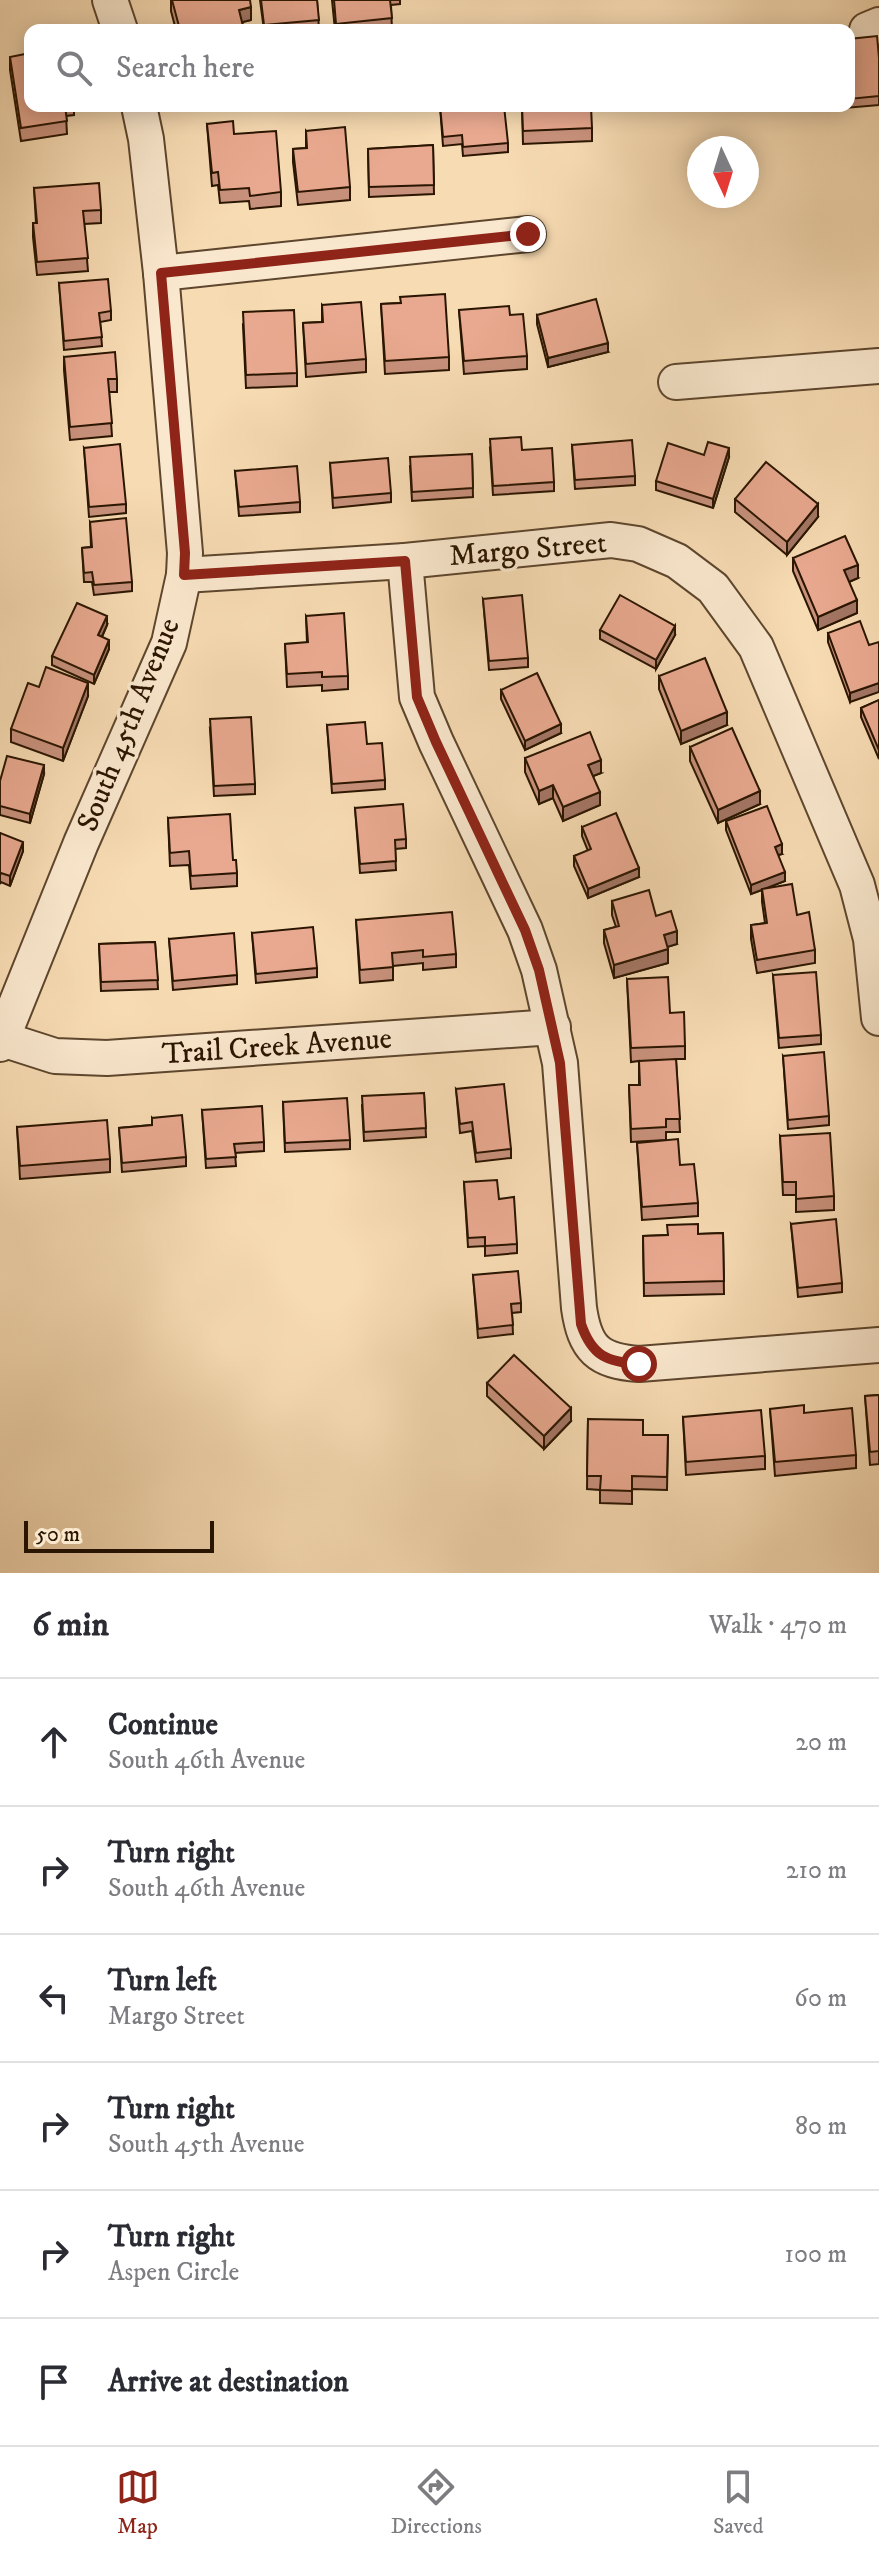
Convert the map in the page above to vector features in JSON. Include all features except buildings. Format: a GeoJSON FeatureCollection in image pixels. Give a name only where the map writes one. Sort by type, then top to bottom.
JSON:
{"type":"FeatureCollection","features":[{"type":"Feature","properties":{"kind":"street"},"geometry":{"type":"LineString","coordinates":[[110,0],[118,24]]}},
{"type":"Feature","properties":{"kind":"street","name":"South 45th Avenue"},"geometry":{"type":"LineString","coordinates":[[1,1042],[81,843],[169,643],[184,575],[184,537],[161,273],[140,112]]}},
{"type":"Feature","properties":{"kind":"street"},"geometry":{"type":"LineString","coordinates":[[161,273],[528,234]]}},
{"type":"Feature","properties":{"kind":"street"},"geometry":{"type":"LineString","coordinates":[[676,382],[879,366]]}},
{"type":"Feature","properties":{"kind":"street","name":"Margo Street"},"geometry":{"type":"LineString","coordinates":[[184,575],[405,561],[611,540],[638,544],[677,561],[713,588],[756,647],[857,885],[871,939],[879,1018]]}},
{"type":"Feature","properties":{"kind":"street"},"geometry":{"type":"LineString","coordinates":[[405,561],[417,697],[525,930],[553,1027],[560,1063],[579,1308],[588,1342],[600,1355],[615,1362],[639,1364],[879,1345]]}},
{"type":"Feature","properties":{"kind":"street","name":"Trail Creek Avenue"},"geometry":{"type":"LineString","coordinates":[[1,1042],[55,1056],[107,1058],[553,1027]]}},
{"type":"Feature","properties":{"kind":"route"},"geometry":{"type":"LineString","coordinates":[[528,234],[161,273],[185,553],[184,575],[405,561],[417,697],[525,930],[553,1027],[560,1063],[581,1324],[588,1342],[600,1355],[615,1362],[639,1364]]}}]}
